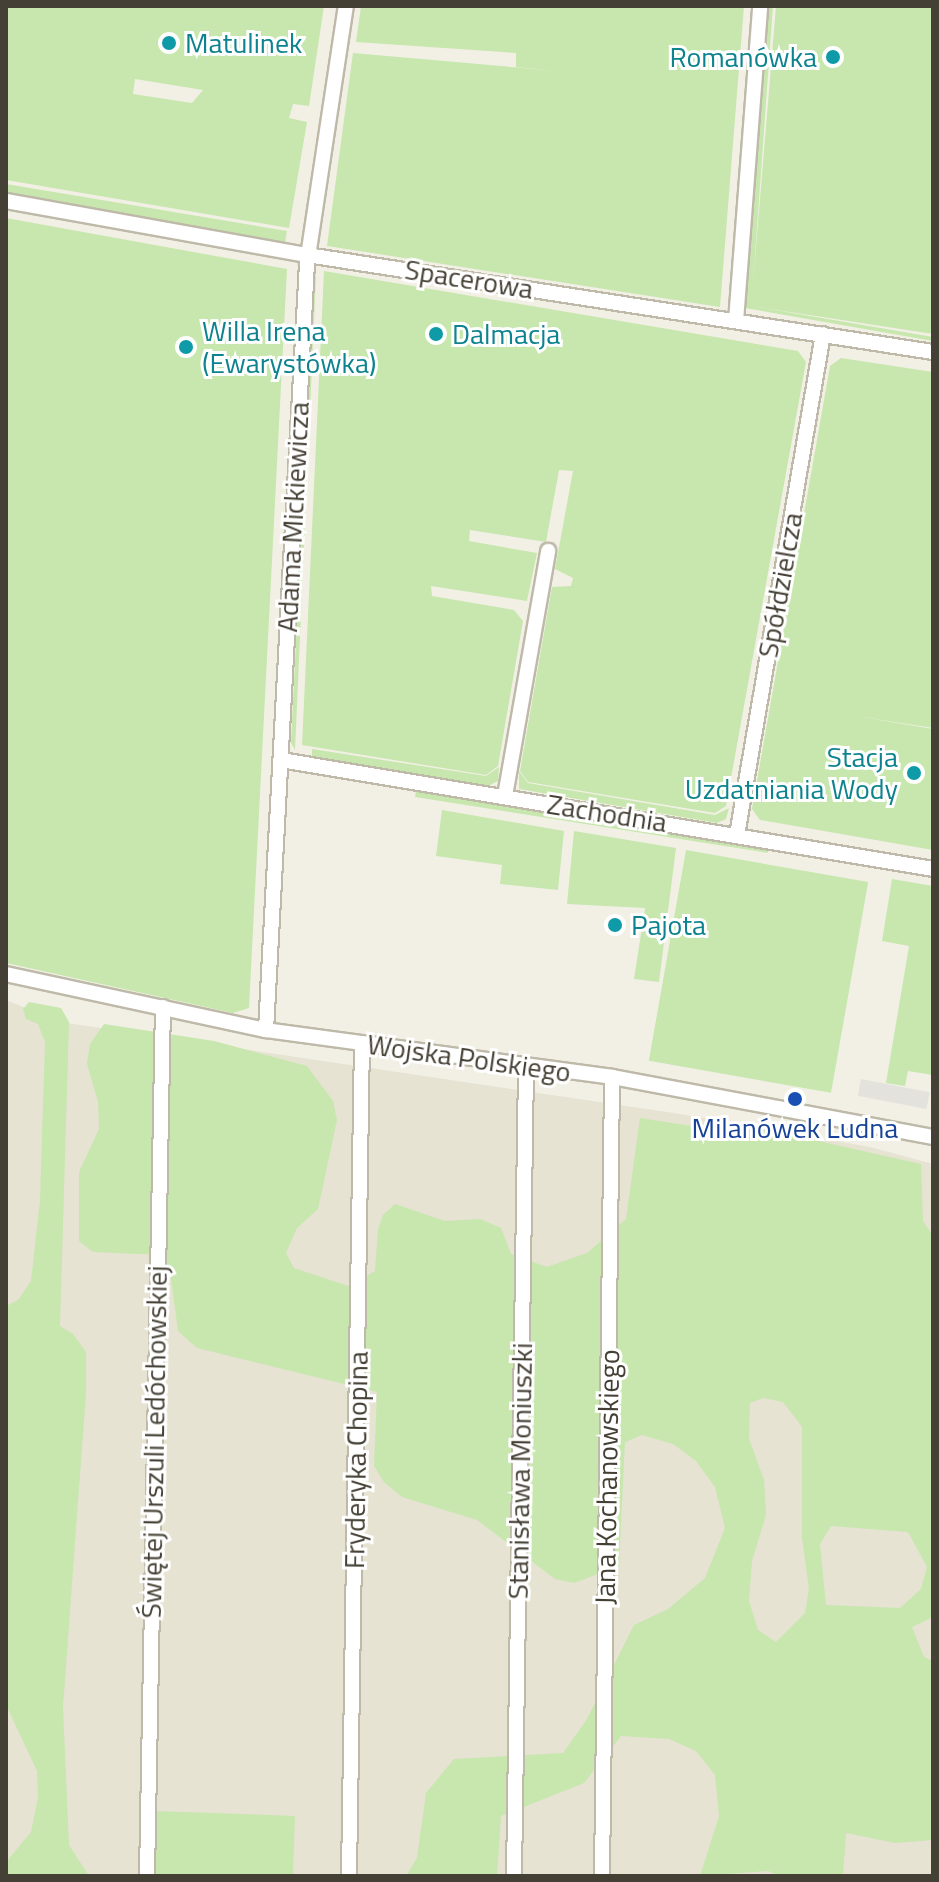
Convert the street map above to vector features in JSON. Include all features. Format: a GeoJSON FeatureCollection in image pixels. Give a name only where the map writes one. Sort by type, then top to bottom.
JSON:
{"type":"FeatureCollection","features":[{"type":"Feature","properties":{"kind":"street","name":"Adama Mickiewicza"},"geometry":{"type":"LineString","coordinates":[[266,1030],[307,255],[346,6]]}},
{"type":"Feature","properties":{"kind":"street"},"geometry":{"type":"LineString","coordinates":[[736,321],[760,6]]}},
{"type":"Feature","properties":{"kind":"street","name":"Spacerowa"},"geometry":{"type":"LineString","coordinates":[[6,201],[307,255],[933,352]]}},
{"type":"Feature","properties":{"kind":"street","name":"Spółdzielcza"},"geometry":{"type":"LineString","coordinates":[[737,835],[823,334]]}},
{"type":"Feature","properties":{"kind":"street"},"geometry":{"type":"LineString","coordinates":[[505,796],[548,551]]}},
{"type":"Feature","properties":{"kind":"street","name":"Zachodnia"},"geometry":{"type":"LineString","coordinates":[[281,760],[933,869]]}},
{"type":"Feature","properties":{"kind":"street","name":"Wojska Polskiego"},"geometry":{"type":"LineString","coordinates":[[6,974],[266,1030],[612,1077],[933,1137]]}},
{"type":"Feature","properties":{"kind":"street","name":"Świętej Urszuli Ledóchowskiej"},"geometry":{"type":"LineString","coordinates":[[147,1876],[163,1007]]}},
{"type":"Feature","properties":{"kind":"street","name":"Fryderyka Chopina"},"geometry":{"type":"LineString","coordinates":[[349,1876],[362,1043]]}},
{"type":"Feature","properties":{"kind":"street","name":"Stanisława Moniuszki"},"geometry":{"type":"LineString","coordinates":[[514,1876],[526,1066]]}},
{"type":"Feature","properties":{"kind":"street","name":"Jana Kochanowskiego"},"geometry":{"type":"LineString","coordinates":[[602,1876],[612,1077]]}},
{"type":"Feature","properties":{"kind":"shaded area"},"geometry":{"type":"Polygon","coordinates":[[[6,1000],[60,1022],[674,1113],[870,1147],[933,1164],[933,1876],[6,1876],[6,1000]]]}},
{"type":"Feature","properties":{"kind":"shaded area"},"geometry":{"type":"Polygon","coordinates":[[[861,1079],[930,1092],[926,1109],[858,1096],[861,1079]]]}},
{"type":"Feature","properties":{"kind":"green space"},"geometry":{"type":"Polygon","coordinates":[[[6,6],[324,6],[309,106],[293,104],[289,118],[307,122],[289,228],[6,180],[6,6]],[[135,79],[133,94],[192,103],[203,90],[135,79]]]}},
{"type":"Feature","properties":{"kind":"green space"},"geometry":{"type":"Polygon","coordinates":[[[361,6],[744,6],[720,307],[327,246],[353,53],[557,71],[516,67],[516,53],[356,42],[361,6]]]}},
{"type":"Feature","properties":{"kind":"green space"},"geometry":{"type":"Polygon","coordinates":[[[768,6],[773,6],[753,283],[776,6],[933,6],[933,334],[757,307],[933,337],[933,341],[745,308],[768,6]]]}},
{"type":"Feature","properties":{"kind":"green space"},"geometry":{"type":"Polygon","coordinates":[[[6,184],[287,231],[285,243],[6,192],[6,184]]]}},
{"type":"Feature","properties":{"kind":"green space"},"geometry":{"type":"Polygon","coordinates":[[[6,218],[287,269],[249,1008],[233,1013],[6,963],[6,218]]]}},
{"type":"Feature","properties":{"kind":"green space"},"geometry":{"type":"Polygon","coordinates":[[[324,271],[798,351],[806,362],[726,806],[715,813],[528,782],[520,771],[552,587],[571,586],[573,578],[555,569],[573,471],[559,470],[546,542],[470,530],[469,541],[537,553],[527,601],[431,586],[432,596],[514,610],[523,621],[498,766],[486,775],[302,745],[324,271]]]}},
{"type":"Feature","properties":{"kind":"green space"},"geometry":{"type":"Polygon","coordinates":[[[316,275],[295,750],[291,743],[316,275]]]}},
{"type":"Feature","properties":{"kind":"green space"},"geometry":{"type":"Polygon","coordinates":[[[841,358],[933,372],[933,728],[856,716],[933,729],[933,850],[760,820],[752,809],[830,366],[841,358]]]}},
{"type":"Feature","properties":{"kind":"green space"},"geometry":{"type":"Polygon","coordinates":[[[312,749],[486,776],[499,767],[498,781],[488,786],[312,760],[312,749]]]}},
{"type":"Feature","properties":{"kind":"green space"},"geometry":{"type":"Polygon","coordinates":[[[519,771],[528,783],[715,815],[729,808],[726,819],[717,823],[519,789],[519,771]]]}},
{"type":"Feature","properties":{"kind":"green space"},"geometry":{"type":"Polygon","coordinates":[[[416,791],[769,847],[768,853],[415,797],[416,791]]]}},
{"type":"Feature","properties":{"kind":"green space"},"geometry":{"type":"Polygon","coordinates":[[[442,810],[564,831],[558,890],[500,884],[502,865],[436,856],[442,810]]]}},
{"type":"Feature","properties":{"kind":"green space"},"geometry":{"type":"Polygon","coordinates":[[[574,831],[676,848],[659,982],[634,979],[645,908],[567,904],[574,831]]]}},
{"type":"Feature","properties":{"kind":"green space"},"geometry":{"type":"Polygon","coordinates":[[[686,850],[868,882],[831,1093],[649,1061],[686,850]]]}},
{"type":"Feature","properties":{"kind":"green space"},"geometry":{"type":"Polygon","coordinates":[[[892,879],[933,886],[933,1075],[908,1071],[905,1086],[886,1083],[909,946],[882,941],[892,879]]]}},
{"type":"Feature","properties":{"kind":"green space"},"geometry":{"type":"Polygon","coordinates":[[[29,1002],[61,1008],[69,1022],[60,1326],[73,1334],[86,1352],[86,1393],[63,1707],[69,1845],[89,1876],[6,1876],[6,1862],[31,1832],[38,1797],[37,1771],[6,1705],[6,1306],[18,1300],[31,1281],[40,1201],[45,1042],[38,1024],[26,1019],[23,1009],[29,1002]]]}},
{"type":"Feature","properties":{"kind":"green space"},"geometry":{"type":"Polygon","coordinates":[[[104,1024],[214,1041],[307,1066],[333,1101],[337,1120],[318,1209],[297,1228],[286,1253],[294,1268],[348,1286],[375,1271],[378,1230],[383,1215],[395,1204],[445,1221],[480,1219],[501,1228],[511,1254],[547,1267],[587,1253],[626,1219],[640,1118],[716,1130],[769,1130],[921,1164],[923,1221],[933,1236],[933,1617],[912,1627],[924,1657],[933,1661],[933,1840],[895,1843],[846,1833],[843,1876],[779,1876],[768,1871],[700,1876],[719,1816],[715,1775],[696,1751],[669,1739],[621,1736],[584,1783],[501,1816],[497,1876],[406,1876],[417,1858],[426,1793],[454,1759],[563,1753],[587,1719],[634,1625],[668,1609],[705,1578],[725,1528],[715,1487],[696,1461],[673,1444],[642,1435],[625,1442],[619,1566],[574,1583],[555,1579],[477,1520],[402,1497],[384,1482],[374,1466],[377,1392],[197,1348],[178,1331],[170,1271],[162,1255],[93,1252],[79,1241],[79,1172],[99,1129],[98,1102],[87,1064],[90,1044],[104,1024]],[[763,1398],[750,1403],[749,1439],[764,1480],[766,1515],[752,1561],[749,1601],[758,1630],[776,1642],[805,1613],[809,1589],[802,1537],[802,1427],[783,1402],[763,1398]],[[831,1526],[820,1544],[826,1605],[900,1608],[921,1589],[927,1567],[908,1532],[831,1526]]]}},
{"type":"Feature","properties":{"kind":"green space"},"geometry":{"type":"Polygon","coordinates":[[[153,1811],[295,1816],[293,1876],[151,1876],[153,1811]]]}},
{"type":"Feature","properties":{"kind":"place","name":"Matulinek"},"geometry":{"type":"Point","coordinates":[169,43]}},
{"type":"Feature","properties":{"kind":"place","name":"Romanówka"},"geometry":{"type":"Point","coordinates":[833,57]}},
{"type":"Feature","properties":{"kind":"place","name":"Dalmacja"},"geometry":{"type":"Point","coordinates":[436,334]}},
{"type":"Feature","properties":{"kind":"place","name":"Willa Irena (Ewarystówka)"},"geometry":{"type":"Point","coordinates":[186,347]}},
{"type":"Feature","properties":{"kind":"place","name":"Stacja Uzdatniania Wody"},"geometry":{"type":"Point","coordinates":[914,773]}},
{"type":"Feature","properties":{"kind":"place","name":"Pajota"},"geometry":{"type":"Point","coordinates":[615,925]}},
{"type":"Feature","properties":{"kind":"place","name":"Milanówek Ludna"},"geometry":{"type":"Point","coordinates":[795,1099]}}]}
